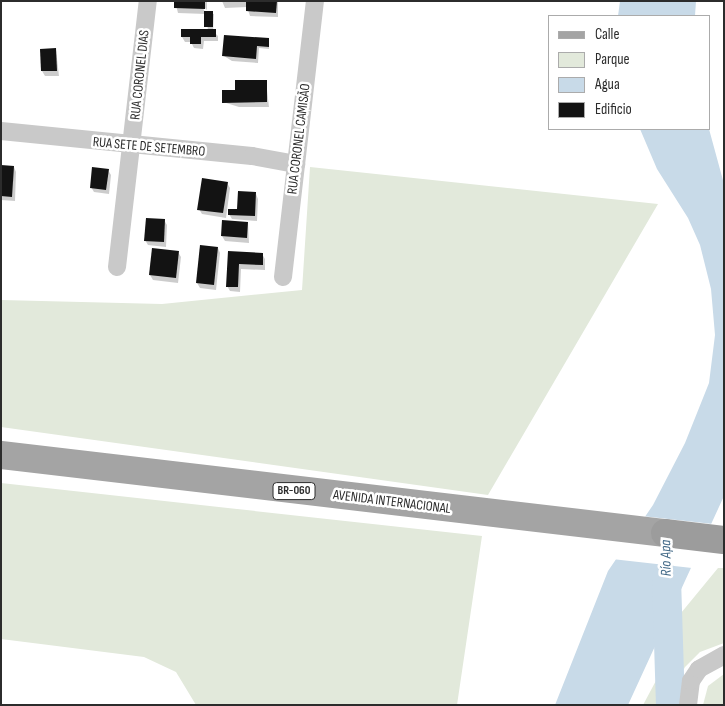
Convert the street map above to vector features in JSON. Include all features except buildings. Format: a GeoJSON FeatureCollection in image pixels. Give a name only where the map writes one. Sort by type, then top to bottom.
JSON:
{"type":"FeatureCollection","features":[{"type":"Feature","properties":{"kind":"highway"},"geometry":{"type":"LineString","coordinates":[[665,533],[724,540]]}},
{"type":"Feature","properties":{"kind":"main road","name":"AVENIDA INTERNACIONAL"},"geometry":{"type":"LineString","coordinates":[[1,455],[588,526],[665,533]]}},
{"type":"Feature","properties":{"kind":"street","name":"RUA CORONEL DIAS"},"geometry":{"type":"LineString","coordinates":[[117,267],[148,1]]}},
{"type":"Feature","properties":{"kind":"street","name":"RUA CORONEL CAMISÃO"},"geometry":{"type":"LineString","coordinates":[[282,277],[315,1]]}},
{"type":"Feature","properties":{"kind":"street","name":"RUA SETE DE SETEMBRO"},"geometry":{"type":"LineString","coordinates":[[1,131],[132,146],[252,156],[296,164]]}},
{"type":"Feature","properties":{"kind":"street"},"geometry":{"type":"LineString","coordinates":[[688,705],[691,681],[700,669],[724,656]]}},
{"type":"Feature","properties":{"kind":"green space"},"geometry":{"type":"Polygon","coordinates":[[[310,167],[658,204],[488,495],[1,427],[1,300],[162,304],[302,290],[310,167]]]}},
{"type":"Feature","properties":{"kind":"green space"},"geometry":{"type":"Polygon","coordinates":[[[1,483],[482,536],[457,705],[196,705],[176,672],[144,657],[1,639],[1,483]]]}},
{"type":"Feature","properties":{"kind":"green space"},"geometry":{"type":"Polygon","coordinates":[[[718,568],[724,568],[724,643],[700,652],[685,667],[676,684],[674,705],[643,705],[682,632],[678,622],[681,613],[718,568]]]}},
{"type":"Feature","properties":{"kind":"green space"},"geometry":{"type":"Polygon","coordinates":[[[724,674],[724,705],[703,705],[708,686],[724,674]]]}},
{"type":"Feature","properties":{"kind":"water"},"geometry":{"type":"Polygon","coordinates":[[[620,1],[696,1],[695,15],[618,15],[620,1]]]}},
{"type":"Feature","properties":{"kind":"water"},"geometry":{"type":"Polygon","coordinates":[[[640,130],[709,130],[724,184],[724,496],[628,705],[555,705],[608,571],[653,505],[685,443],[709,383],[715,335],[711,289],[700,245],[688,218],[657,169],[640,130]]]}},
{"type":"Feature","properties":{"kind":"pier"},"geometry":{"type":"Polygon","coordinates":[[[642,516],[713,524],[692,568],[612,559],[642,516]]]}},
{"type":"Feature","properties":{"kind":"waterway","name":"Río Apa"},"geometry":{"type":"LineString","coordinates":[[666,578],[670,705]]}}]}
